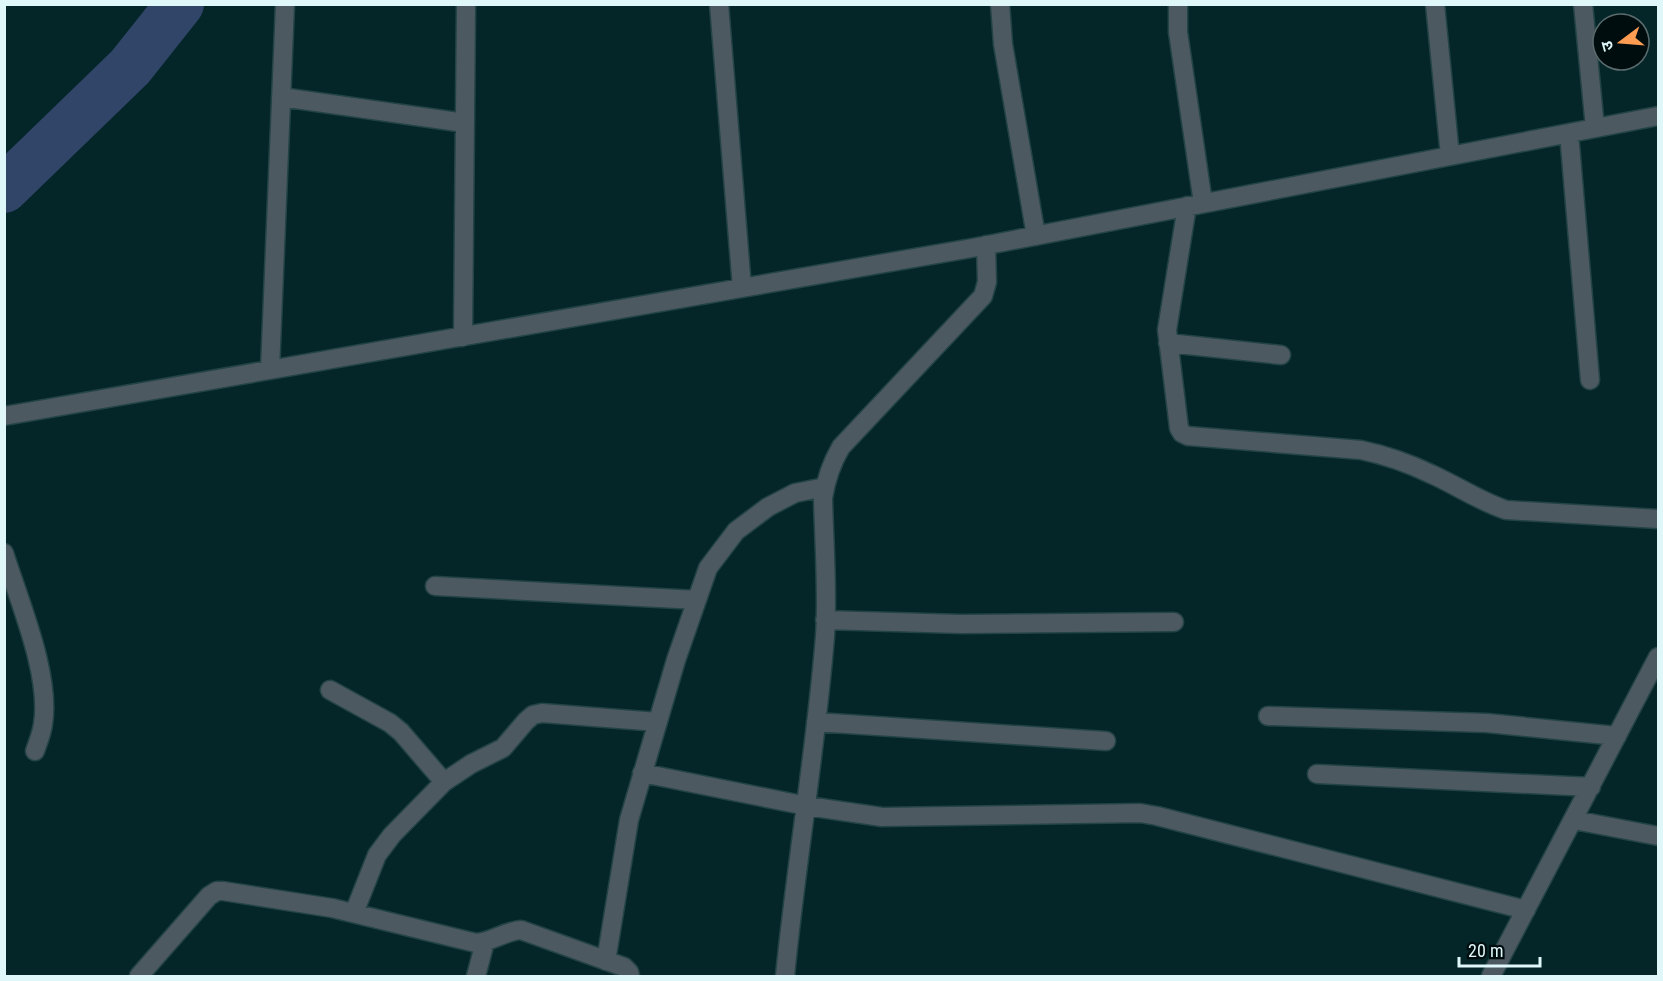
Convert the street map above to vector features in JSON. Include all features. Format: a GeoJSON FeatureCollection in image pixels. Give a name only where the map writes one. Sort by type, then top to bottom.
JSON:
{"type":"FeatureCollection","features":[{"type":"Feature","properties":{"kind":"street"},"geometry":{"type":"LineString","coordinates":[[270,370],[285,4]]}},
{"type":"Feature","properties":{"kind":"street"},"geometry":{"type":"LineString","coordinates":[[463,337],[466,4]]}},
{"type":"Feature","properties":{"kind":"street"},"geometry":{"type":"LineString","coordinates":[[719,4],[742,288]]}},
{"type":"Feature","properties":{"kind":"street"},"geometry":{"type":"LineString","coordinates":[[1000,4],[1003,44],[1036,236]]}},
{"type":"Feature","properties":{"kind":"street"},"geometry":{"type":"LineString","coordinates":[[1178,4],[1195,205],[1167,321],[1179,428],[1182,433],[1188,436],[1361,450],[1382,454],[1432,474],[1491,505],[1506,510],[1659,519]]}},
{"type":"Feature","properties":{"kind":"street"},"geometry":{"type":"LineString","coordinates":[[1435,4],[1450,156]]}},
{"type":"Feature","properties":{"kind":"street"},"geometry":{"type":"LineString","coordinates":[[1584,4],[1595,128]]}},
{"type":"Feature","properties":{"kind":"street"},"geometry":{"type":"LineString","coordinates":[[281,97],[465,123]]}},
{"type":"Feature","properties":{"kind":"street"},"geometry":{"type":"LineString","coordinates":[[4,416],[1036,236],[1659,116]]}},
{"type":"Feature","properties":{"kind":"street"},"geometry":{"type":"LineString","coordinates":[[1569,133],[1590,381]]}},
{"type":"Feature","properties":{"kind":"street"},"geometry":{"type":"LineString","coordinates":[[785,976],[816,722],[825,620],[823,498],[831,465],[841,447],[983,296],[987,282],[986,245]]}},
{"type":"Feature","properties":{"kind":"street"},"geometry":{"type":"LineString","coordinates":[[1168,343],[1281,355]]}},
{"type":"Feature","properties":{"kind":"street"},"geometry":{"type":"LineString","coordinates":[[606,961],[624,840],[676,660],[708,568],[736,531],[768,507],[795,493],[825,487]]}},
{"type":"Feature","properties":{"kind":"street"},"geometry":{"type":"LineString","coordinates":[[4,553],[38,660],[45,702],[43,725],[35,751]]}},
{"type":"Feature","properties":{"kind":"street"},"geometry":{"type":"LineString","coordinates":[[435,586],[697,600]]}},
{"type":"Feature","properties":{"kind":"street"},"geometry":{"type":"LineString","coordinates":[[825,620],[961,624],[1174,622]]}},
{"type":"Feature","properties":{"kind":"street"},"geometry":{"type":"LineString","coordinates":[[1491,976],[1659,657]]}},
{"type":"Feature","properties":{"kind":"street"},"geometry":{"type":"LineString","coordinates":[[330,690],[390,723],[401,732],[444,782]]}},
{"type":"Feature","properties":{"kind":"street"},"geometry":{"type":"LineString","coordinates":[[354,913],[376,855],[383,846],[444,782],[471,764],[503,748],[533,715],[542,713],[658,722]]}},
{"type":"Feature","properties":{"kind":"street"},"geometry":{"type":"LineString","coordinates":[[1268,716],[1487,723],[1617,736]]}},
{"type":"Feature","properties":{"kind":"street"},"geometry":{"type":"LineString","coordinates":[[816,722],[1106,741]]}},
{"type":"Feature","properties":{"kind":"street"},"geometry":{"type":"LineString","coordinates":[[642,773],[807,806],[895,818],[1113,814],[1157,816],[1526,910]]}},
{"type":"Feature","properties":{"kind":"street"},"geometry":{"type":"LineString","coordinates":[[1317,774],[1591,787]]}},
{"type":"Feature","properties":{"kind":"street"},"geometry":{"type":"LineString","coordinates":[[1574,820],[1659,836]]}},
{"type":"Feature","properties":{"kind":"street"},"geometry":{"type":"LineString","coordinates":[[139,976],[209,896],[217,891],[321,906],[476,944],[505,933],[521,930],[624,967],[630,976]]}},
{"type":"Feature","properties":{"kind":"street"},"geometry":{"type":"LineString","coordinates":[[476,976],[485,942]]}},
{"type":"Feature","properties":{"kind":"waterway"},"geometry":{"type":"LineString","coordinates":[[4,189],[130,67],[180,4]]}}]}
